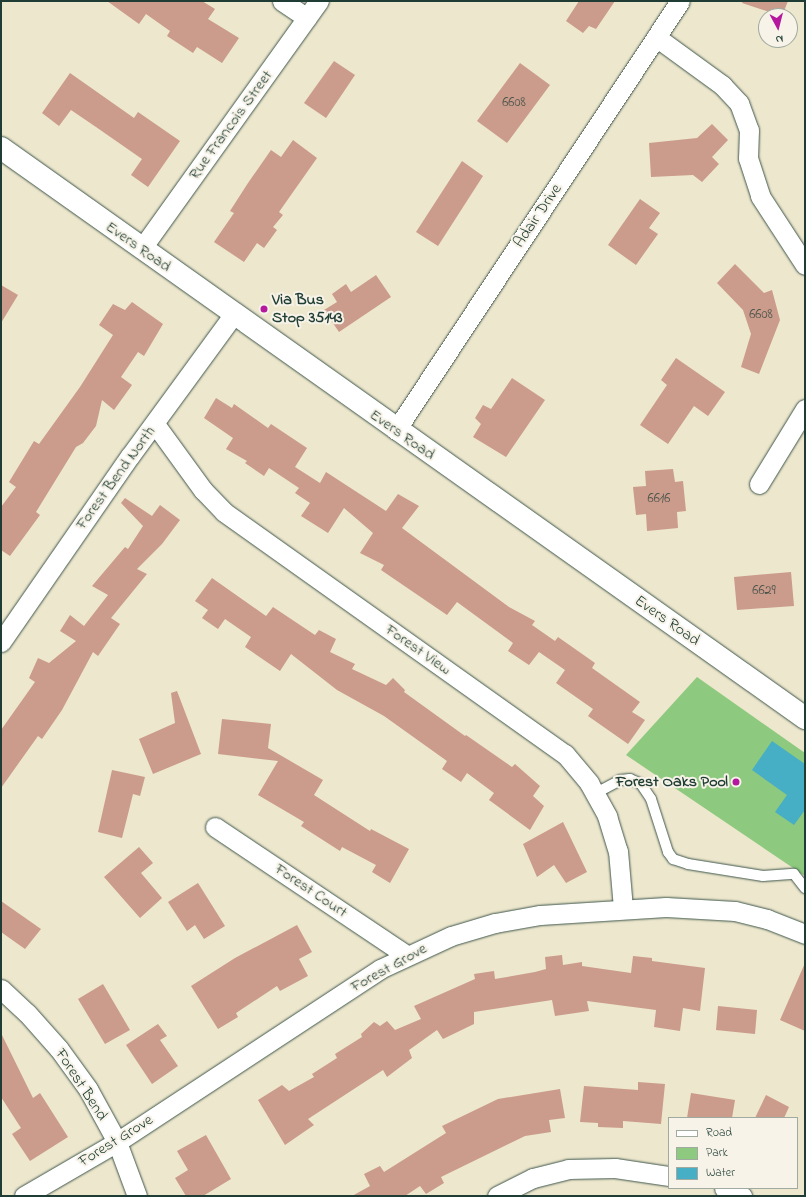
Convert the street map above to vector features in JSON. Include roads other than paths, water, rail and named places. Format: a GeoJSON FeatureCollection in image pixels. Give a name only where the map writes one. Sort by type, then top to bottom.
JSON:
{"type":"FeatureCollection","features":[{"type":"Feature","properties":{"kind":"main road","name":"Evers Road"},"geometry":{"type":"LineString","coordinates":[[1,148],[396,430],[805,718]]}},
{"type":"Feature","properties":{"kind":"street"},"geometry":{"type":"LineString","coordinates":[[282,1],[307,18]]}},
{"type":"Feature","properties":{"kind":"street","name":"Rue Francois Street"},"geometry":{"type":"LineString","coordinates":[[142,248],[319,1]]}},
{"type":"Feature","properties":{"kind":"street","name":"Adair Drive"},"geometry":{"type":"LineString","coordinates":[[396,430],[680,1]]}},
{"type":"Feature","properties":{"kind":"street"},"geometry":{"type":"LineString","coordinates":[[656,37],[722,86],[739,103],[749,130],[748,158],[760,196],[805,264]]}},
{"type":"Feature","properties":{"kind":"street","name":"Forest Bend North"},"geometry":{"type":"LineString","coordinates":[[1,642],[130,456],[155,424],[234,314]]}},
{"type":"Feature","properties":{"kind":"street"},"geometry":{"type":"LineString","coordinates":[[759,484],[805,409]]}},
{"type":"Feature","properties":{"kind":"street","name":"Forest View"},"geometry":{"type":"LineString","coordinates":[[155,424],[203,490],[224,512],[564,754],[596,794],[607,816],[618,851],[623,908]]}},
{"type":"Feature","properties":{"kind":"street","name":"Forest Court"},"geometry":{"type":"LineString","coordinates":[[215,827],[406,955]]}},
{"type":"Feature","properties":{"kind":"street","name":"Forest Grove"},"geometry":{"type":"LineString","coordinates":[[24,1196],[117,1142],[380,969],[406,955],[451,936],[495,923],[540,915],[623,908],[703,907],[736,911],[767,919],[805,934]]}},
{"type":"Feature","properties":{"kind":"street","name":"Forest Bend"},"geometry":{"type":"LineString","coordinates":[[1,989],[27,1013],[59,1049],[88,1089],[117,1142],[138,1196]]}},
{"type":"Feature","properties":{"kind":"street"},"geometry":{"type":"LineString","coordinates":[[497,1196],[533,1178],[568,1169],[615,1168],[668,1176]]}},
{"type":"Feature","properties":{"kind":"street"},"geometry":{"type":"LineString","coordinates":[[726,1189],[742,1196]]}},
{"type":"Feature","properties":{"kind":"lane"},"geometry":{"type":"LineString","coordinates":[[596,794],[620,780],[630,779],[641,784],[651,798],[668,852],[673,859],[688,864],[763,876],[794,874],[805,888]]}},
{"type":"Feature","properties":{"kind":"water"},"geometry":{"type":"Polygon","coordinates":[[[772,741],[805,764],[805,810],[794,825],[775,812],[787,795],[752,770],[772,741]]]}},
{"type":"Feature","properties":{"kind":"place","name":"Via Bus Stop 35143"},"geometry":{"type":"Point","coordinates":[264,309]}},
{"type":"Feature","properties":{"kind":"place","name":"Forest Oaks Pool"},"geometry":{"type":"Point","coordinates":[736,782]}}]}
